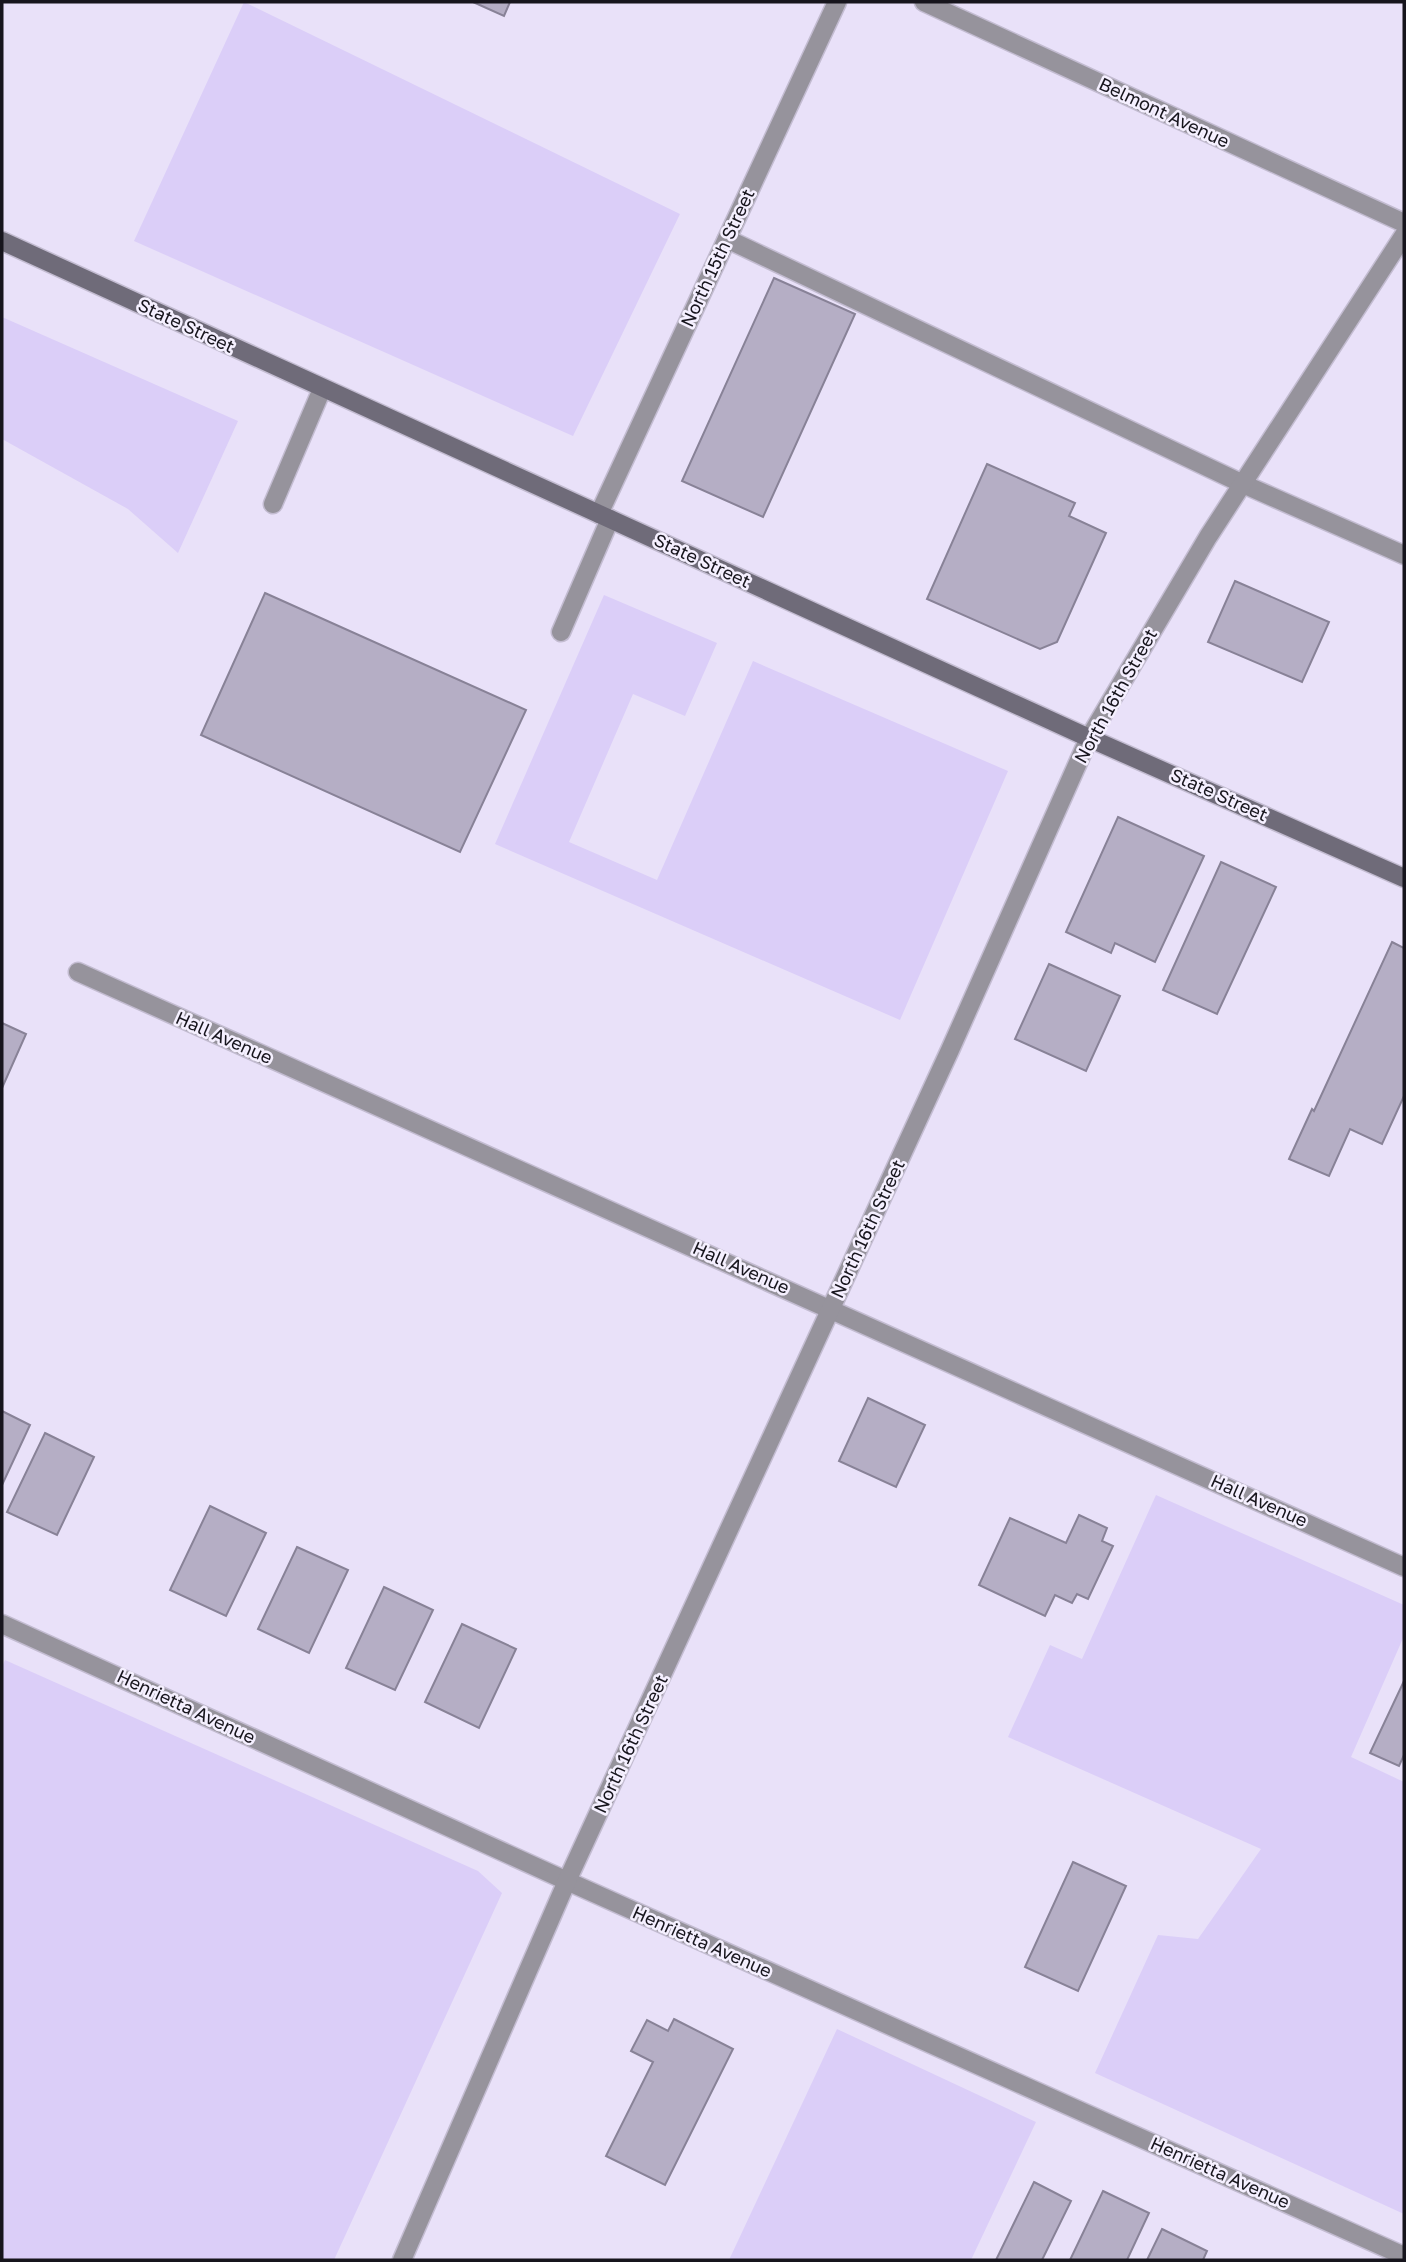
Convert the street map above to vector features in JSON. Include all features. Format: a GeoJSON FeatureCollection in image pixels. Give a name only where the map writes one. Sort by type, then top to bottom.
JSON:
{"type":"FeatureCollection","features":[{"type":"Feature","properties":{"kind":"main road","name":"State Street"},"geometry":{"type":"LineString","coordinates":[[2,241],[1089,738],[1404,878]]}},
{"type":"Feature","properties":{"kind":"street","name":"North 15th Street"},"geometry":{"type":"LineString","coordinates":[[561,632],[605,517],[727,239],[837,2]]}},
{"type":"Feature","properties":{"kind":"street","name":"Belmont Avenue"},"geometry":{"type":"LineString","coordinates":[[924,2],[1404,223]]}},
{"type":"Feature","properties":{"kind":"street","name":"North 16th Street"},"geometry":{"type":"LineString","coordinates":[[402,2260],[567,1881],[832,1308],[1089,738],[1208,537],[1404,235]]}},
{"type":"Feature","properties":{"kind":"street"},"geometry":{"type":"LineString","coordinates":[[727,239],[1243,484],[1404,555]]}},
{"type":"Feature","properties":{"kind":"street"},"geometry":{"type":"LineString","coordinates":[[273,503],[322,389]]}},
{"type":"Feature","properties":{"kind":"street","name":"Hall Avenue"},"geometry":{"type":"LineString","coordinates":[[78,972],[1404,1564]]}},
{"type":"Feature","properties":{"kind":"street","name":"Henrietta Avenue"},"geometry":{"type":"LineString","coordinates":[[2,1624],[567,1881],[1404,2256]]}},
{"type":"Feature","properties":{"kind":"shaded area"},"geometry":{"type":"Polygon","coordinates":[[[244,2],[680,214],[573,436],[134,241],[244,2]]]}},
{"type":"Feature","properties":{"kind":"shaded area"},"geometry":{"type":"Polygon","coordinates":[[[2,317],[238,421],[178,553],[128,509],[2,439],[2,317]]]}},
{"type":"Feature","properties":{"kind":"shaded area"},"geometry":{"type":"Polygon","coordinates":[[[604,595],[717,643],[685,716],[633,694],[569,842],[657,880],[753,661],[1008,771],[900,1020],[495,844],[604,595]]]}},
{"type":"Feature","properties":{"kind":"shaded area"},"geometry":{"type":"Polygon","coordinates":[[[1156,1495],[1404,1605],[1404,1636],[1351,1757],[1404,1782],[1404,2214],[1095,2073],[1158,1935],[1198,1939],[1261,1849],[1008,1737],[1050,1645],[1082,1659],[1156,1495]]]}},
{"type":"Feature","properties":{"kind":"shaded area"},"geometry":{"type":"Polygon","coordinates":[[[5,1660],[478,1871],[502,1893],[334,2260],[2,2260],[2,1667],[5,1660]]]}},
{"type":"Feature","properties":{"kind":"shaded area"},"geometry":{"type":"Polygon","coordinates":[[[837,2029],[1036,2122],[971,2260],[729,2260],[837,2029]]]}},
{"type":"Feature","properties":{"kind":"building"},"geometry":{"type":"Polygon","coordinates":[[[473,2],[510,2],[504,16],[473,2]]]}},
{"type":"Feature","properties":{"kind":"building"},"geometry":{"type":"Polygon","coordinates":[[[774,278],[855,314],[763,517],[682,481],[774,278]]]}},
{"type":"Feature","properties":{"kind":"building"},"geometry":{"type":"Polygon","coordinates":[[[987,464],[1075,503],[1069,516],[1106,533],[1057,642],[1040,649],[927,599],[987,464]]]}},
{"type":"Feature","properties":{"kind":"building"},"geometry":{"type":"Polygon","coordinates":[[[1235,581],[1329,622],[1302,682],[1208,642],[1235,581]]]}},
{"type":"Feature","properties":{"kind":"building"},"geometry":{"type":"Polygon","coordinates":[[[265,593],[526,710],[460,852],[201,735],[265,593]]]}},
{"type":"Feature","properties":{"kind":"building"},"geometry":{"type":"Polygon","coordinates":[[[1118,817],[1204,856],[1155,962],[1115,943],[1111,953],[1066,932],[1118,817]]]}},
{"type":"Feature","properties":{"kind":"building"},"geometry":{"type":"Polygon","coordinates":[[[1221,862],[1276,887],[1217,1014],[1163,990],[1221,862]]]}},
{"type":"Feature","properties":{"kind":"building"},"geometry":{"type":"Polygon","coordinates":[[[1392,942],[1404,948],[1404,1096],[1382,1144],[1350,1129],[1329,1176],[1289,1159],[1392,942]]]}},
{"type":"Feature","properties":{"kind":"building"},"geometry":{"type":"Polygon","coordinates":[[[1049,964],[1120,996],[1086,1071],[1015,1039],[1049,964]]]}},
{"type":"Feature","properties":{"kind":"building"},"geometry":{"type":"Polygon","coordinates":[[[2,1023],[26,1034],[2,1088],[2,1023]]]}},
{"type":"Feature","properties":{"kind":"building"},"geometry":{"type":"Polygon","coordinates":[[[868,1398],[925,1425],[896,1487],[839,1461],[868,1398]]]}},
{"type":"Feature","properties":{"kind":"building"},"geometry":{"type":"Polygon","coordinates":[[[2,1411],[30,1425],[2,1485],[2,1411]]]}},
{"type":"Feature","properties":{"kind":"building"},"geometry":{"type":"Polygon","coordinates":[[[45,1433],[94,1457],[57,1535],[7,1512],[45,1433]]]}},
{"type":"Feature","properties":{"kind":"building"},"geometry":{"type":"Polygon","coordinates":[[[210,1506],[266,1533],[226,1616],[170,1590],[210,1506]]]}},
{"type":"Feature","properties":{"kind":"building"},"geometry":{"type":"Polygon","coordinates":[[[1079,1515],[1107,1528],[1102,1541],[1113,1546],[1088,1599],[1077,1594],[1072,1603],[1055,1595],[1045,1616],[979,1585],[1010,1518],[1066,1543],[1079,1515]]]}},
{"type":"Feature","properties":{"kind":"building"},"geometry":{"type":"Polygon","coordinates":[[[297,1547],[348,1570],[309,1653],[258,1629],[297,1547]]]}},
{"type":"Feature","properties":{"kind":"building"},"geometry":{"type":"Polygon","coordinates":[[[384,1587],[433,1610],[395,1690],[346,1668],[384,1587]]]}},
{"type":"Feature","properties":{"kind":"building"},"geometry":{"type":"Polygon","coordinates":[[[462,1624],[516,1649],[479,1728],[425,1702],[462,1624]]]}},
{"type":"Feature","properties":{"kind":"building"},"geometry":{"type":"Polygon","coordinates":[[[1404,1681],[1404,1755],[1399,1766],[1370,1753],[1404,1681]]]}},
{"type":"Feature","properties":{"kind":"building"},"geometry":{"type":"Polygon","coordinates":[[[1073,1862],[1126,1886],[1078,1991],[1025,1967],[1073,1862]]]}},
{"type":"Feature","properties":{"kind":"building"},"geometry":{"type":"Polygon","coordinates":[[[674,2019],[733,2049],[665,2185],[606,2156],[653,2062],[631,2051],[647,2020],[668,2031],[674,2019]]]}},
{"type":"Feature","properties":{"kind":"building"},"geometry":{"type":"Polygon","coordinates":[[[1034,2182],[1071,2201],[1042,2260],[996,2260],[1034,2182]]]}},
{"type":"Feature","properties":{"kind":"building"},"geometry":{"type":"Polygon","coordinates":[[[1103,2191],[1149,2213],[1127,2260],[1070,2260],[1103,2191]]]}},
{"type":"Feature","properties":{"kind":"building"},"geometry":{"type":"Polygon","coordinates":[[[1162,2229],[1207,2251],[1203,2260],[1147,2260],[1162,2229]]]}}]}
